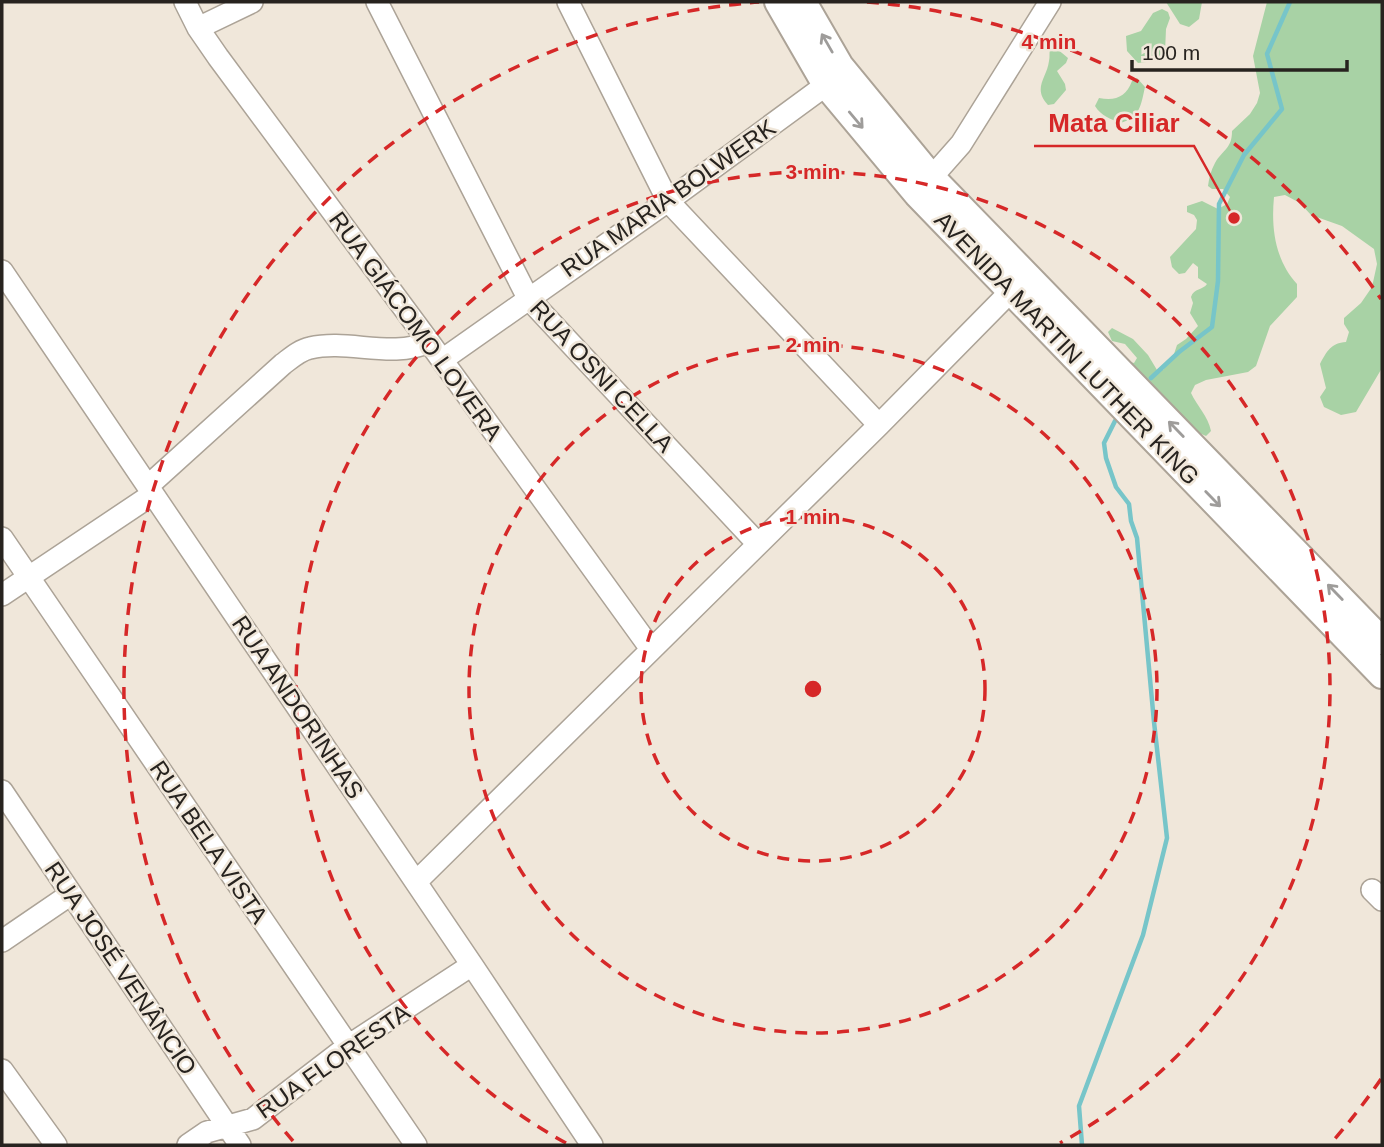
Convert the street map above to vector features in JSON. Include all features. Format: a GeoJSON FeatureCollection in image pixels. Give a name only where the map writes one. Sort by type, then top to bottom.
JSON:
{"type":"FeatureCollection","features":[{"type":"Feature","properties":{"kind":"main road","name":"AVENIDA MARTIN LUTHER KING"},"geometry":{"type":"LineString","coordinates":[[788,3],[840,66],[924,186],[1012,290],[1382,675]]}},
{"type":"Feature","properties":{"kind":"main road","name":"AVENIDA MARTIN LUTHER KING"},"geometry":{"type":"LineString","coordinates":[[788,3],[826,85],[924,186],[1382,641]]}},
{"type":"Feature","properties":{"kind":"street","name":"RUA GIÁCOMO LOVERA"},"geometry":{"type":"LineString","coordinates":[[184,2],[198,27],[651,649]]}},
{"type":"Feature","properties":{"kind":"street"},"geometry":{"type":"LineString","coordinates":[[198,27],[252,2]]}},
{"type":"Feature","properties":{"kind":"street","name":"RUA OSNI CELLA"},"geometry":{"type":"LineString","coordinates":[[377,2],[528,298],[758,544]]}},
{"type":"Feature","properties":{"kind":"street"},"geometry":{"type":"LineString","coordinates":[[568,2],[668,201],[879,425]]}},
{"type":"Feature","properties":{"kind":"street"},"geometry":{"type":"LineString","coordinates":[[924,186],[961,144],[1049,2]]}},
{"type":"Feature","properties":{"kind":"street","name":"RUA MARIA BOLWERK"},"geometry":{"type":"LineString","coordinates":[[442,360],[668,201],[826,85]]}},
{"type":"Feature","properties":{"kind":"street","name":"RUA ANDORINHAS"},"geometry":{"type":"LineString","coordinates":[[2,271],[592,1145]]}},
{"type":"Feature","properties":{"kind":"street"},"geometry":{"type":"LineString","coordinates":[[416,881],[879,425],[1012,290]]}},
{"type":"Feature","properties":{"kind":"street"},"geometry":{"type":"LineString","coordinates":[[2,595],[151,490],[283,364],[301,351],[323,346],[406,349],[429,342]]}},
{"type":"Feature","properties":{"kind":"street","name":"RUA BELA VISTA"},"geometry":{"type":"LineString","coordinates":[[2,538],[416,1145]]}},
{"type":"Feature","properties":{"kind":"street","name":"RUA JOSÉ VENÂNCIO"},"geometry":{"type":"LineString","coordinates":[[4,800],[71,894],[240,1145]]}},
{"type":"Feature","properties":{"kind":"street"},"geometry":{"type":"LineString","coordinates":[[2,941],[71,894]]}},
{"type":"Feature","properties":{"kind":"street","name":"RUA FLORESTA"},"geometry":{"type":"LineString","coordinates":[[188,1145],[207,1132],[253,1119],[348,1046],[472,965]]}},
{"type":"Feature","properties":{"kind":"street"},"geometry":{"type":"LineString","coordinates":[[2,1070],[55,1145]]}},
{"type":"Feature","properties":{"kind":"green space"},"geometry":{"type":"Polygon","coordinates":[[[1166,2],[1202,2],[1199,19],[1189,27],[1180,24],[1166,2]]]}},
{"type":"Feature","properties":{"kind":"green space"},"geometry":{"type":"Polygon","coordinates":[[[1267,2],[1382,2],[1382,368],[1356,412],[1341,415],[1324,407],[1320,397],[1326,388],[1320,364],[1330,348],[1346,342],[1349,332],[1344,318],[1361,303],[1372,287],[1377,264],[1374,249],[1342,226],[1311,215],[1300,203],[1285,195],[1274,197],[1276,243],[1284,265],[1297,284],[1297,297],[1270,326],[1256,366],[1248,372],[1206,380],[1195,385],[1191,393],[1211,431],[1206,436],[1197,432],[1126,361],[1134,363],[1137,358],[1125,344],[1112,341],[1108,332],[1112,328],[1133,339],[1157,370],[1163,370],[1173,357],[1177,345],[1198,326],[1190,313],[1193,303],[1191,297],[1207,284],[1198,278],[1198,267],[1193,263],[1185,273],[1179,274],[1172,267],[1170,257],[1196,229],[1197,220],[1187,212],[1187,206],[1202,201],[1218,209],[1227,204],[1230,197],[1223,189],[1212,189],[1208,186],[1209,180],[1215,163],[1229,145],[1232,131],[1250,114],[1257,103],[1260,93],[1253,56],[1267,2]]]}},
{"type":"Feature","properties":{"kind":"green space"},"geometry":{"type":"Polygon","coordinates":[[[1162,9],[1168,12],[1170,18],[1166,29],[1165,52],[1156,61],[1138,63],[1127,51],[1126,36],[1141,31],[1153,13],[1162,9]]]}},
{"type":"Feature","properties":{"kind":"green space"},"geometry":{"type":"Polygon","coordinates":[[[1056,48],[1068,58],[1057,71],[1066,90],[1054,104],[1048,105],[1043,99],[1041,88],[1050,49],[1056,48]]]}},
{"type":"Feature","properties":{"kind":"green space"},"geometry":{"type":"Polygon","coordinates":[[[1137,78],[1145,87],[1141,105],[1132,118],[1120,123],[1106,117],[1097,109],[1095,106],[1099,98],[1120,97],[1137,78]]]}},
{"type":"Feature","properties":{"kind":"waterway"},"geometry":{"type":"LineString","coordinates":[[1151,378],[1212,327],[1218,281],[1219,204],[1244,155],[1282,109],[1267,54],[1290,2]]}},
{"type":"Feature","properties":{"kind":"waterway"},"geometry":{"type":"LineString","coordinates":[[1082,1145],[1079,1106],[1143,935],[1167,838],[1137,538],[1129,504],[1116,487],[1104,443],[1115,421]]}},
{"type":"Feature","properties":{"kind":"place","name":"Mata Ciliar"},"geometry":{"type":"Point","coordinates":[1234,218]}}]}
